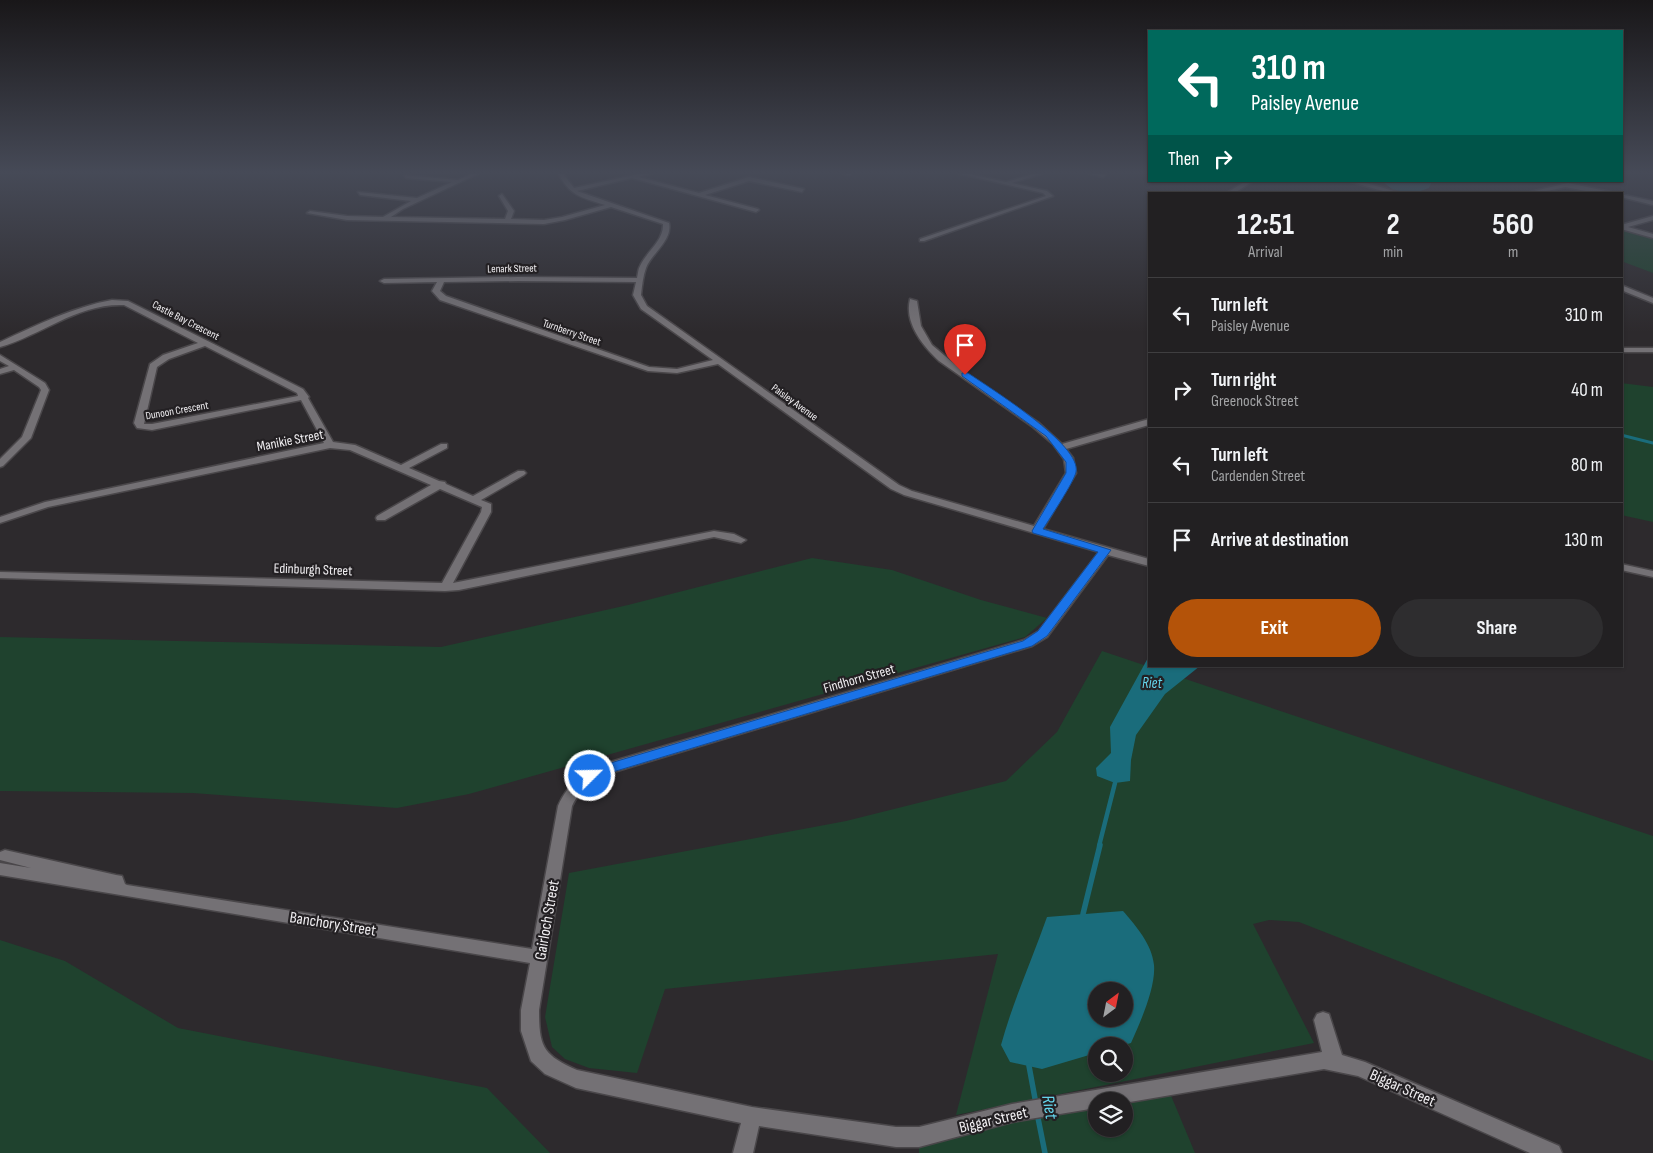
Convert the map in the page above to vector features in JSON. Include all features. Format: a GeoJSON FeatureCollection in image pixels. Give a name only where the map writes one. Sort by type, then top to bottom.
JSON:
{"type":"FeatureCollection","features":[{"type":"Feature","properties":{"kind":"street","name":"Paisley Avenue"},"geometry":{"type":"LineString","coordinates":[[667,225],[663,238],[643,266],[638,297],[644,307],[894,487],[1148,563]]}},
{"type":"Feature","properties":{"kind":"street"},"geometry":{"type":"LineString","coordinates":[[922,240],[968,225]]}},
{"type":"Feature","properties":{"kind":"street"},"geometry":{"type":"LineString","coordinates":[[1623,228],[1653,236]]}},
{"type":"Feature","properties":{"kind":"street","name":"Lenark Street"},"geometry":{"type":"LineString","coordinates":[[384,282],[442,280],[640,280]]}},
{"type":"Feature","properties":{"kind":"street","name":"Turnberry Street"},"geometry":{"type":"LineString","coordinates":[[442,280],[436,291],[443,298],[644,368],[677,371],[719,361]]}},
{"type":"Feature","properties":{"kind":"street"},"geometry":{"type":"LineString","coordinates":[[1623,288],[1653,301]]}},
{"type":"Feature","properties":{"kind":"street"},"geometry":{"type":"LineString","coordinates":[[913,301],[913,316],[930,348],[1049,434],[1071,462],[1072,470],[1037,531]]}},
{"type":"Feature","properties":{"kind":"street","name":"Castle Bay Crescent"},"geometry":{"type":"LineString","coordinates":[[0,345],[84,309],[119,302],[128,304],[299,390],[305,397],[330,446]]}},
{"type":"Feature","properties":{"kind":"street","name":"Dunoon Crescent"},"geometry":{"type":"LineString","coordinates":[[206,343],[166,357],[153,366],[139,423],[142,427],[152,427],[305,397]]}},
{"type":"Feature","properties":{"kind":"street"},"geometry":{"type":"LineString","coordinates":[[1623,350],[1653,350]]}},
{"type":"Feature","properties":{"kind":"street"},"geometry":{"type":"LineString","coordinates":[[0,357],[42,385],[45,392],[26,438],[0,464]]}},
{"type":"Feature","properties":{"kind":"street"},"geometry":{"type":"LineString","coordinates":[[0,372],[15,367]]}},
{"type":"Feature","properties":{"kind":"street"},"geometry":{"type":"LineString","coordinates":[[1061,447],[1148,422]]}},
{"type":"Feature","properties":{"kind":"street","name":"Manikie Street"},"geometry":{"type":"LineString","coordinates":[[0,520],[46,505],[330,446],[356,448],[474,499]]}},
{"type":"Feature","properties":{"kind":"street"},"geometry":{"type":"LineString","coordinates":[[403,468],[444,446]]}},
{"type":"Feature","properties":{"kind":"street"},"geometry":{"type":"LineString","coordinates":[[474,499],[521,473]]}},
{"type":"Feature","properties":{"kind":"street"},"geometry":{"type":"LineString","coordinates":[[390,504],[438,483]]}},
{"type":"Feature","properties":{"kind":"street"},"geometry":{"type":"LineString","coordinates":[[380,518],[438,483]]}},
{"type":"Feature","properties":{"kind":"street"},"geometry":{"type":"LineString","coordinates":[[444,588],[487,510],[486,504],[474,499]]}},
{"type":"Feature","properties":{"kind":"street"},"geometry":{"type":"LineString","coordinates":[[624,552],[648,549],[714,534],[730,536],[741,540]]}},
{"type":"Feature","properties":{"kind":"street","name":"Findhorn Street"},"geometry":{"type":"LineString","coordinates":[[583,781],[612,767],[1028,643],[1043,634],[1105,550]]}},
{"type":"Feature","properties":{"kind":"street"},"geometry":{"type":"LineString","coordinates":[[624,552],[640,557],[670,551],[674,553]]}},
{"type":"Feature","properties":{"kind":"street","name":"Edinburgh Street"},"geometry":{"type":"LineString","coordinates":[[0,575],[444,588],[467,586],[624,552]]}},
{"type":"Feature","properties":{"kind":"street"},"geometry":{"type":"LineString","coordinates":[[1623,567],[1653,574]]}},
{"type":"Feature","properties":{"kind":"street","name":"Gairloch Street"},"geometry":{"type":"LineString","coordinates":[[543,1062],[534,1049],[529,1023],[565,806],[571,794],[583,781]]}},
{"type":"Feature","properties":{"kind":"street","name":"Banchory Street"},"geometry":{"type":"LineString","coordinates":[[2,863],[122,890],[540,958]]}},
{"type":"Feature","properties":{"kind":"street"},"geometry":{"type":"LineString","coordinates":[[1323,1020],[1334,1061]]}},
{"type":"Feature","properties":{"kind":"street","name":"Biggar Street"},"geometry":{"type":"LineString","coordinates":[[543,1062],[561,1074],[576,1080],[752,1116],[919,1137],[1012,1113],[1066,1103],[1316,1060],[1334,1061],[1359,1068],[1551,1153]]}},
{"type":"Feature","properties":{"kind":"street"},"geometry":{"type":"LineString","coordinates":[[743,1153],[752,1116]]}},
{"type":"Feature","properties":{"kind":"green space"},"geometry":{"type":"Polygon","coordinates":[[[1623,231],[1653,239],[1653,273],[1623,262],[1623,231]]]}},
{"type":"Feature","properties":{"kind":"green space"},"geometry":{"type":"Polygon","coordinates":[[[1623,383],[1653,387],[1653,522],[1623,515],[1623,383]]]}},
{"type":"Feature","properties":{"kind":"green space"},"geometry":{"type":"Polygon","coordinates":[[[812,558],[892,570],[981,600],[1047,618],[1025,637],[469,794],[397,808],[193,793],[0,791],[0,637],[441,647],[628,605],[812,558]]]}},
{"type":"Feature","properties":{"kind":"green space"},"geometry":{"type":"Polygon","coordinates":[[[1102,651],[1653,836],[1653,1061],[1299,922],[1269,920],[1253,924],[1314,1043],[1133,1079],[1133,1037],[1088,1037],[1088,1082],[1120,1082],[956,1115],[998,954],[665,989],[637,1073],[589,1068],[565,1059],[552,1047],[545,1017],[569,873],[846,821],[1006,781],[1057,732],[1102,651]]]}},
{"type":"Feature","properties":{"kind":"green space"},"geometry":{"type":"Polygon","coordinates":[[[0,940],[65,961],[178,1028],[487,1088],[550,1153],[0,1153],[0,940]]]}},
{"type":"Feature","properties":{"kind":"green space"},"geometry":{"type":"Polygon","coordinates":[[[1167,1086],[1195,1153],[919,1153],[919,1137],[1088,1102],[1088,1137],[1133,1137],[1133,1093],[1167,1086]]]}},
{"type":"Feature","properties":{"kind":"water","name":"Riet"},"geometry":{"type":"Polygon","coordinates":[[[1148,658],[1148,667],[1199,667],[1165,694],[1136,735],[1131,760],[1130,781],[1115,783],[1097,776],[1096,768],[1111,753],[1110,727],[1148,658]]]}},
{"type":"Feature","properties":{"kind":"water"},"geometry":{"type":"Polygon","coordinates":[[[1123,911],[1138,929],[1153,957],[1153,984],[1147,1005],[1133,1038],[1088,1037],[1088,1055],[1042,1069],[1010,1062],[1001,1045],[1047,917],[1123,911]]]}},
{"type":"Feature","properties":{"kind":"waterway"},"geometry":{"type":"LineString","coordinates":[[1623,436],[1653,443]]}},
{"type":"Feature","properties":{"kind":"waterway","name":"Riet"},"geometry":{"type":"LineString","coordinates":[[1099,846],[1115,783]]}},
{"type":"Feature","properties":{"kind":"waterway","name":"Riet"},"geometry":{"type":"LineString","coordinates":[[1083,914],[1100,845]]}},
{"type":"Feature","properties":{"kind":"waterway","name":"Riet"},"geometry":{"type":"LineString","coordinates":[[1029,1066],[1036,1104]]}},
{"type":"Feature","properties":{"kind":"waterway","name":"Riet"},"geometry":{"type":"LineString","coordinates":[[1037,1113],[1045,1153]]}},
{"type":"Feature","properties":{"kind":"route"},"geometry":{"type":"LineString","coordinates":[[590,776],[612,767],[1028,643],[1043,634],[1105,550],[1037,531],[1071,473],[1071,462],[1055,439],[1049,434],[965,375]]}}]}
